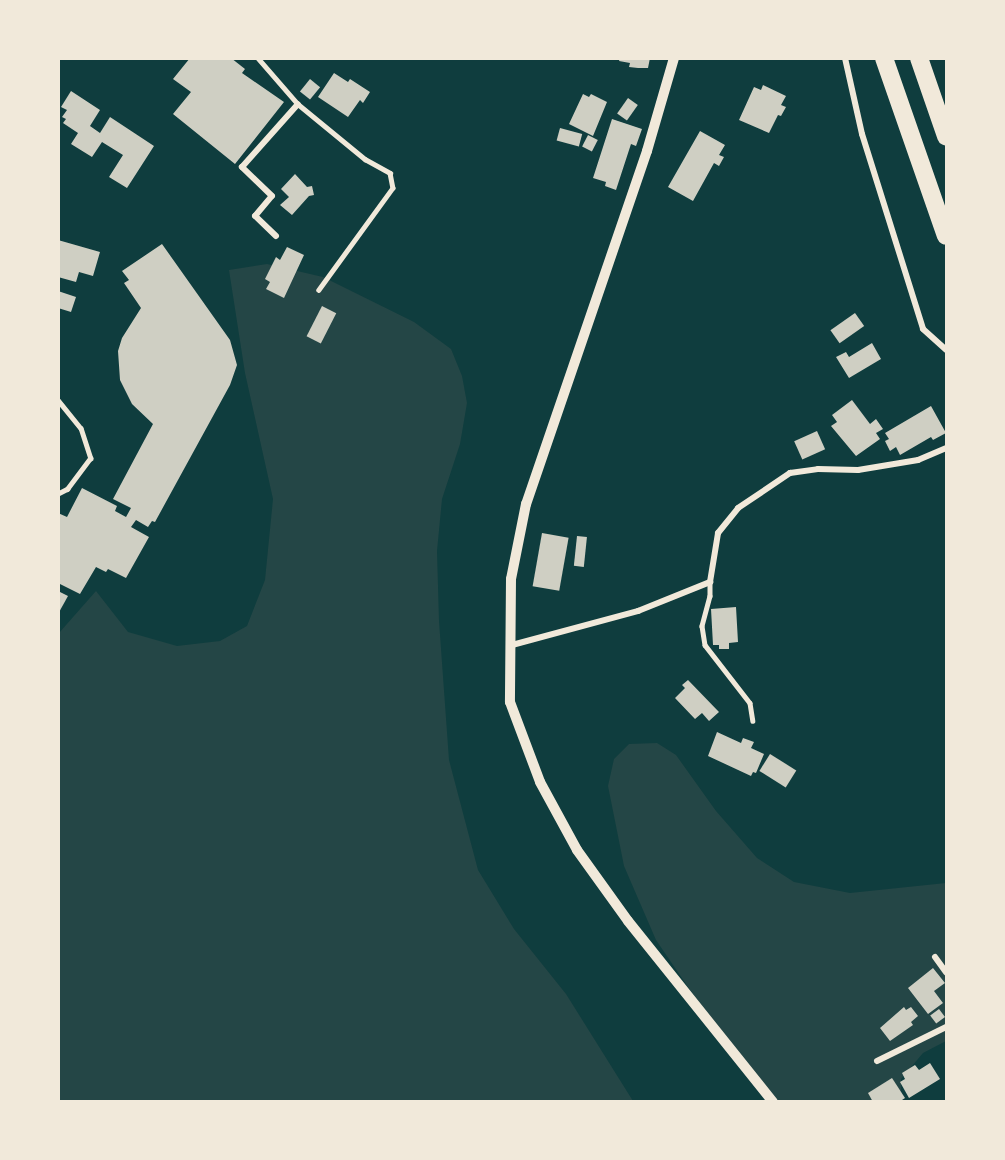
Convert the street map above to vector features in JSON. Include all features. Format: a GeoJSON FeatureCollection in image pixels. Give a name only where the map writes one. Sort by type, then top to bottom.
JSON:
{"type":"FeatureCollection","features":[{"type":"Feature","properties":{"kind":"highway"},"geometry":{"type":"LineString","coordinates":[[884,58],[946,236]]}},
{"type":"Feature","properties":{"kind":"highway"},"geometry":{"type":"LineString","coordinates":[[919,58],[946,136]]}},
{"type":"Feature","properties":{"kind":"street"},"geometry":{"type":"LineString","coordinates":[[674,58],[647,151],[526,504],[511,579],[510,702],[540,782],[577,850],[628,921],[773,1101]]}},
{"type":"Feature","properties":{"kind":"street"},"geometry":{"type":"LineString","coordinates":[[845,58],[862,134],[923,329],[946,350]]}},
{"type":"Feature","properties":{"kind":"street"},"geometry":{"type":"LineString","coordinates":[[276,236],[255,216],[272,196],[242,167],[298,104]]}},
{"type":"Feature","properties":{"kind":"street"},"geometry":{"type":"LineString","coordinates":[[512,645],[638,611],[710,582],[718,533],[738,508],[790,473],[818,469],[858,470],[918,460],[946,447]]}},
{"type":"Feature","properties":{"kind":"street"},"geometry":{"type":"LineString","coordinates":[[934,957],[946,972]]}},
{"type":"Feature","properties":{"kind":"street"},"geometry":{"type":"LineString","coordinates":[[877,1061],[946,1027]]}},
{"type":"Feature","properties":{"kind":"lane"},"geometry":{"type":"LineString","coordinates":[[258,58],[298,104],[365,159],[390,173],[393,188],[319,290]]}},
{"type":"Feature","properties":{"kind":"lane"},"geometry":{"type":"LineString","coordinates":[[58,400],[81,428],[91,458],[68,489],[58,494]]}},
{"type":"Feature","properties":{"kind":"lane"},"geometry":{"type":"LineString","coordinates":[[710,582],[710,596],[702,626],[705,645],[750,703],[753,721]]}},
{"type":"Feature","properties":{"kind":"shaded area"},"geometry":{"type":"Polygon","coordinates":[[[267,264],[323,277],[414,322],[451,349],[462,376],[467,403],[460,444],[442,499],[437,551],[439,621],[449,760],[478,870],[514,929],[566,994],[633,1101],[59,1102],[59,633],[96,591],[128,632],[177,646],[220,641],[247,626],[265,580],[273,499],[245,373],[229,270],[267,264]]]}},
{"type":"Feature","properties":{"kind":"shaded area"},"geometry":{"type":"Polygon","coordinates":[[[657,743],[676,755],[716,811],[757,858],[794,882],[850,893],[946,883],[946,1041],[923,1053],[901,1079],[901,1101],[767,1101],[751,1073],[688,987],[656,940],[624,866],[608,786],[614,759],[629,744],[657,743]]]}},
{"type":"Feature","properties":{"kind":"building"},"geometry":{"type":"Polygon","coordinates":[[[190,58],[231,58],[245,69],[242,73],[284,102],[235,164],[173,114],[191,92],[173,79],[190,58]]]}},
{"type":"Feature","properties":{"kind":"building"},"geometry":{"type":"Polygon","coordinates":[[[620,58],[650,58],[648,68],[638,68],[629,67],[630,63],[619,61],[620,58]]]}},
{"type":"Feature","properties":{"kind":"building"},"geometry":{"type":"Polygon","coordinates":[[[334,73],[348,82],[350,79],[370,92],[363,103],[360,100],[348,117],[318,97],[334,73]]]}},
{"type":"Feature","properties":{"kind":"building"},"geometry":{"type":"Polygon","coordinates":[[[310,79],[320,87],[310,100],[300,91],[310,79]]]}},
{"type":"Feature","properties":{"kind":"building"},"geometry":{"type":"Polygon","coordinates":[[[763,85],[786,96],[781,105],[786,107],[781,116],[778,115],[769,133],[739,120],[754,87],[761,90],[763,85]]]}},
{"type":"Feature","properties":{"kind":"building"},"geometry":{"type":"Polygon","coordinates":[[[71,91],[100,110],[90,126],[100,133],[110,117],[154,146],[127,188],[109,177],[123,155],[102,142],[92,157],[71,144],[78,133],[63,123],[66,119],[62,117],[67,110],[61,107],[71,91]]]}},
{"type":"Feature","properties":{"kind":"building"},"geometry":{"type":"Polygon","coordinates":[[[583,94],[589,97],[591,94],[607,102],[593,136],[569,124],[583,94]]]}},
{"type":"Feature","properties":{"kind":"building"},"geometry":{"type":"Polygon","coordinates":[[[628,98],[638,105],[627,120],[617,114],[628,98]]]}},
{"type":"Feature","properties":{"kind":"building"},"geometry":{"type":"Polygon","coordinates":[[[612,119],[642,129],[636,146],[631,144],[616,190],[605,186],[606,182],[593,178],[612,119]]]}},
{"type":"Feature","properties":{"kind":"building"},"geometry":{"type":"Polygon","coordinates":[[[560,128],[582,134],[579,147],[557,141],[560,128]]]}},
{"type":"Feature","properties":{"kind":"building"},"geometry":{"type":"Polygon","coordinates":[[[700,131],[725,145],[719,155],[724,157],[719,166],[714,163],[693,201],[668,187],[700,131]]]}},
{"type":"Feature","properties":{"kind":"building"},"geometry":{"type":"Polygon","coordinates":[[[588,135],[598,140],[592,152],[582,147],[588,135]]]}},
{"type":"Feature","properties":{"kind":"building"},"geometry":{"type":"Polygon","coordinates":[[[295,174],[307,187],[312,186],[314,195],[309,196],[292,215],[280,205],[289,197],[281,189],[295,174]]]}},
{"type":"Feature","properties":{"kind":"building"},"geometry":{"type":"Polygon","coordinates":[[[58,240],[100,252],[93,276],[79,272],[76,282],[58,277],[58,240]]]}},
{"type":"Feature","properties":{"kind":"building"},"geometry":{"type":"Polygon","coordinates":[[[162,244],[230,340],[237,365],[230,385],[155,522],[152,521],[148,527],[136,520],[131,527],[149,537],[126,578],[108,569],[106,572],[96,567],[80,594],[58,583],[58,513],[67,517],[82,488],[117,506],[115,511],[126,517],[131,508],[113,499],[153,424],[132,404],[120,380],[118,351],[122,338],[141,308],[124,283],[129,280],[122,271],[162,244]]]}},
{"type":"Feature","properties":{"kind":"building"},"geometry":{"type":"Polygon","coordinates":[[[287,247],[304,255],[284,298],[266,289],[270,282],[265,279],[276,257],[280,260],[287,247]]]}},
{"type":"Feature","properties":{"kind":"building"},"geometry":{"type":"Polygon","coordinates":[[[58,291],[76,297],[71,312],[58,308],[58,291]]]}},
{"type":"Feature","properties":{"kind":"building"},"geometry":{"type":"Polygon","coordinates":[[[322,306],[336,313],[321,344],[307,336],[322,306]]]}},
{"type":"Feature","properties":{"kind":"building"},"geometry":{"type":"Polygon","coordinates":[[[855,313],[864,326],[840,343],[830,330],[855,313]]]}},
{"type":"Feature","properties":{"kind":"building"},"geometry":{"type":"Polygon","coordinates":[[[872,343],[881,359],[849,378],[836,357],[846,352],[849,357],[872,343]]]}},
{"type":"Feature","properties":{"kind":"building"},"geometry":{"type":"Polygon","coordinates":[[[852,400],[870,424],[876,419],[883,429],[876,433],[880,439],[856,456],[831,426],[837,422],[832,415],[852,400]]]}},
{"type":"Feature","properties":{"kind":"building"},"geometry":{"type":"Polygon","coordinates":[[[931,406],[946,433],[933,440],[931,437],[900,455],[896,447],[890,451],[885,441],[889,439],[885,433],[931,406]]]}},
{"type":"Feature","properties":{"kind":"building"},"geometry":{"type":"Polygon","coordinates":[[[817,431],[825,449],[802,459],[794,441],[817,431]]]}},
{"type":"Feature","properties":{"kind":"building"},"geometry":{"type":"Polygon","coordinates":[[[542,533],[569,538],[559,591],[533,586],[542,533]]]}},
{"type":"Feature","properties":{"kind":"building"},"geometry":{"type":"Polygon","coordinates":[[[577,536],[587,537],[584,567],[574,566],[577,536]]]}},
{"type":"Feature","properties":{"kind":"building"},"geometry":{"type":"Polygon","coordinates":[[[58,591],[68,596],[58,614],[58,591]]]}},
{"type":"Feature","properties":{"kind":"building"},"geometry":{"type":"Polygon","coordinates":[[[736,607],[738,642],[729,643],[729,649],[719,649],[719,645],[713,645],[711,609],[736,607]]]}},
{"type":"Feature","properties":{"kind":"building"},"geometry":{"type":"Polygon","coordinates":[[[688,680],[719,712],[709,721],[702,713],[695,719],[675,698],[685,688],[682,685],[688,680]]]}},
{"type":"Feature","properties":{"kind":"building"},"geometry":{"type":"Polygon","coordinates":[[[717,732],[741,743],[743,738],[754,742],[751,748],[764,754],[756,773],[753,772],[751,776],[708,756],[717,732]]]}},
{"type":"Feature","properties":{"kind":"building"},"geometry":{"type":"Polygon","coordinates":[[[770,754],[796,770],[786,787],[759,771],[770,754]]]}},
{"type":"Feature","properties":{"kind":"building"},"geometry":{"type":"Polygon","coordinates":[[[933,968],[945,983],[934,991],[943,1003],[928,1014],[908,988],[933,968]]]}},
{"type":"Feature","properties":{"kind":"building"},"geometry":{"type":"Polygon","coordinates":[[[904,1007],[906,1010],[911,1007],[918,1016],[911,1022],[913,1025],[890,1041],[880,1028],[904,1007]]]}},
{"type":"Feature","properties":{"kind":"building"},"geometry":{"type":"Polygon","coordinates":[[[939,1009],[945,1017],[936,1024],[930,1016],[939,1009]]]}},
{"type":"Feature","properties":{"kind":"building"},"geometry":{"type":"Polygon","coordinates":[[[930,1063],[940,1079],[909,1098],[900,1082],[905,1079],[902,1073],[915,1065],[919,1070],[930,1063]]]}},
{"type":"Feature","properties":{"kind":"building"},"geometry":{"type":"Polygon","coordinates":[[[892,1078],[905,1098],[899,1102],[873,1102],[868,1093],[892,1078]]]}}]}
